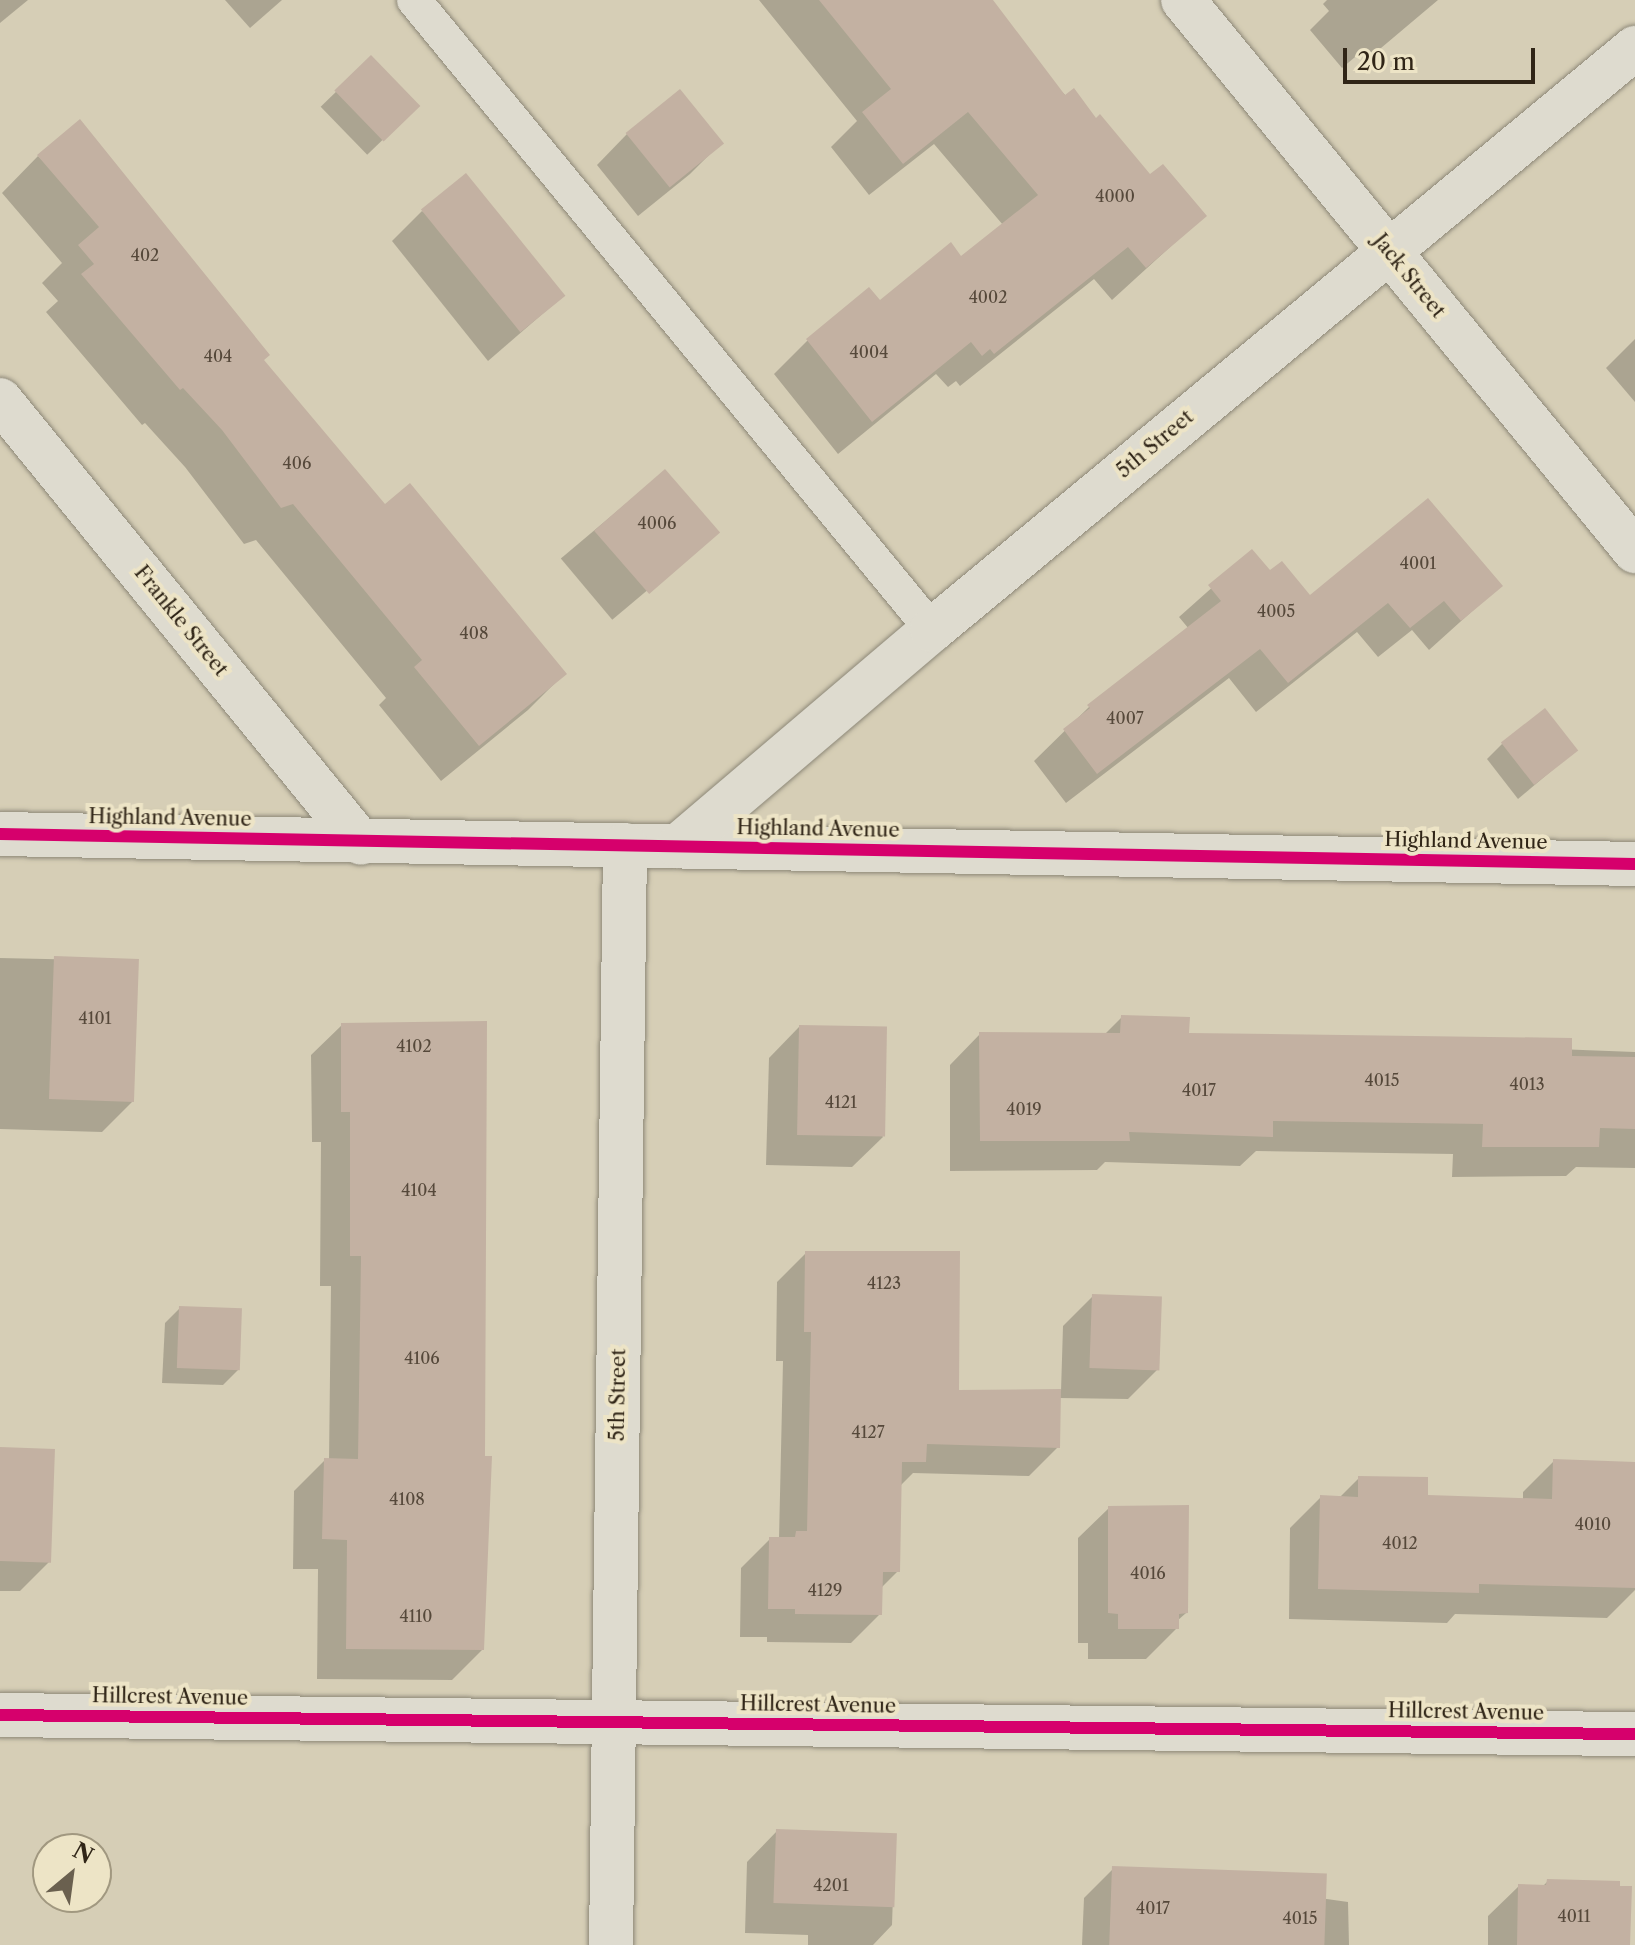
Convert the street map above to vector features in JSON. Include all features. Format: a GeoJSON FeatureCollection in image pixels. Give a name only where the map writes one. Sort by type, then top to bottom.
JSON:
{"type":"FeatureCollection","features":[{"type":"Feature","properties":{"kind":"street","name":"Jack Street"},"geometry":{"type":"LineString","coordinates":[[1183,0],[1635,551]]}},
{"type":"Feature","properties":{"kind":"street","name":"5th Street"},"geometry":{"type":"LineString","coordinates":[[678,846],[932,630],[1635,48]]}},
{"type":"Feature","properties":{"kind":"street","name":"Frankle Street"},"geometry":{"type":"LineString","coordinates":[[0,400],[361,843]]}},
{"type":"Feature","properties":{"kind":"street","name":"Highland Avenue"},"geometry":{"type":"LineString","coordinates":[[0,834],[1635,864]]}},
{"type":"Feature","properties":{"kind":"street","name":"5th Street"},"geometry":{"type":"LineString","coordinates":[[611,1945],[625,845]]}},
{"type":"Feature","properties":{"kind":"street","name":"Hillcrest Avenue"},"geometry":{"type":"LineString","coordinates":[[0,1715],[1635,1734]]}},
{"type":"Feature","properties":{"kind":"lane"},"geometry":{"type":"LineString","coordinates":[[414,0],[932,630]]}},
{"type":"Feature","properties":{"kind":"building"},"geometry":{"type":"Polygon","coordinates":[[[819,0],[993,0],[1065,95],[1074,88],[1096,118],[1100,114],[1150,174],[1163,164],[1207,216],[1146,268],[1128,247],[994,354],[990,349],[982,356],[971,342],[872,422],[806,339],[869,287],[880,300],[951,242],[961,256],[1038,195],[968,112],[903,164],[862,112],[891,89],[819,0]]]}},
{"type":"Feature","properties":{"kind":"building"},"geometry":{"type":"Polygon","coordinates":[[[371,55],[420,106],[384,142],[334,90],[371,55]]]}},
{"type":"Feature","properties":{"kind":"building"},"geometry":{"type":"Polygon","coordinates":[[[680,89],[724,143],[670,187],[626,133],[680,89]]]}},
{"type":"Feature","properties":{"kind":"building"},"geometry":{"type":"Polygon","coordinates":[[[80,119],[270,355],[264,360],[385,504],[410,483],[567,674],[479,746],[414,667],[422,660],[293,504],[281,508],[222,430],[183,388],[180,390],[81,274],[94,264],[78,245],[99,227],[37,155],[80,119]]]}},
{"type":"Feature","properties":{"kind":"building"},"geometry":{"type":"Polygon","coordinates":[[[466,173],[565,296],[520,332],[421,210],[466,173]]]}},
{"type":"Feature","properties":{"kind":"building"},"geometry":{"type":"Polygon","coordinates":[[[665,469],[720,532],[649,594],[594,531],[665,469]]]}},
{"type":"Feature","properties":{"kind":"building"},"geometry":{"type":"Polygon","coordinates":[[[1428,498],[1503,586],[1461,621],[1444,601],[1410,628],[1388,603],[1288,683],[1260,649],[1097,774],[1063,729],[1090,708],[1087,705],[1221,601],[1208,585],[1252,549],[1270,570],[1282,561],[1310,595],[1428,498]]]}},
{"type":"Feature","properties":{"kind":"building"},"geometry":{"type":"Polygon","coordinates":[[[1545,708],[1578,751],[1534,785],[1501,742],[1545,708]]]}},
{"type":"Feature","properties":{"kind":"building"},"geometry":{"type":"Polygon","coordinates":[[[54,956],[139,959],[134,1102],[49,1099],[54,956]]]}},
{"type":"Feature","properties":{"kind":"building"},"geometry":{"type":"Polygon","coordinates":[[[1121,1015],[1190,1017],[1189,1033],[1572,1038],[1572,1056],[1635,1057],[1635,1129],[1600,1128],[1599,1147],[1482,1147],[1483,1124],[1273,1121],[1273,1137],[1129,1132],[1130,1141],[980,1141],[979,1032],[1120,1033],[1121,1015]]]}},
{"type":"Feature","properties":{"kind":"building"},"geometry":{"type":"Polygon","coordinates":[[[487,1021],[485,1456],[492,1456],[484,1650],[346,1649],[347,1540],[322,1539],[324,1458],[358,1459],[361,1256],[350,1256],[350,1112],[341,1112],[341,1023],[487,1021]]]}},
{"type":"Feature","properties":{"kind":"building"},"geometry":{"type":"Polygon","coordinates":[[[799,1025],[887,1027],[885,1137],[797,1135],[799,1025]]]}},
{"type":"Feature","properties":{"kind":"building"},"geometry":{"type":"Polygon","coordinates":[[[805,1251],[960,1251],[959,1390],[1061,1389],[1060,1448],[927,1444],[926,1462],[902,1462],[900,1572],[883,1572],[882,1615],[795,1614],[795,1609],[768,1609],[769,1537],[795,1537],[796,1531],[807,1531],[811,1332],[804,1332],[805,1251]]]}},
{"type":"Feature","properties":{"kind":"building"},"geometry":{"type":"Polygon","coordinates":[[[1092,1294],[1162,1296],[1159,1370],[1089,1368],[1092,1294]]]}},
{"type":"Feature","properties":{"kind":"building"},"geometry":{"type":"Polygon","coordinates":[[[179,1306],[242,1308],[240,1370],[177,1368],[179,1306]]]}},
{"type":"Feature","properties":{"kind":"building"},"geometry":{"type":"Polygon","coordinates":[[[0,1447],[55,1449],[51,1563],[0,1561],[0,1447]]]}},
{"type":"Feature","properties":{"kind":"building"},"geometry":{"type":"Polygon","coordinates":[[[1553,1459],[1635,1462],[1635,1588],[1479,1584],[1479,1593],[1318,1589],[1320,1495],[1358,1497],[1358,1476],[1428,1477],[1428,1495],[1552,1499],[1553,1459]]]}},
{"type":"Feature","properties":{"kind":"building"},"geometry":{"type":"Polygon","coordinates":[[[1189,1505],[1188,1613],[1179,1614],[1179,1629],[1118,1629],[1118,1614],[1108,1613],[1108,1506],[1189,1505]]]}},
{"type":"Feature","properties":{"kind":"building"},"geometry":{"type":"Polygon","coordinates":[[[776,1829],[897,1833],[894,1907],[773,1903],[776,1829]]]}},
{"type":"Feature","properties":{"kind":"building"},"geometry":{"type":"Polygon","coordinates":[[[1112,1866],[1327,1874],[1324,1945],[1109,1945],[1112,1866]]]}},
{"type":"Feature","properties":{"kind":"building"},"geometry":{"type":"Polygon","coordinates":[[[1547,1879],[1620,1881],[1620,1886],[1632,1886],[1630,1945],[1517,1945],[1518,1884],[1546,1885],[1547,1879]]]}},
{"type":"Feature","properties":{"kind":"cycle path"},"geometry":{"type":"LineString","coordinates":[[0,834],[1635,864]]}},
{"type":"Feature","properties":{"kind":"cycle path"},"geometry":{"type":"LineString","coordinates":[[0,1715],[1635,1734]]}}]}
